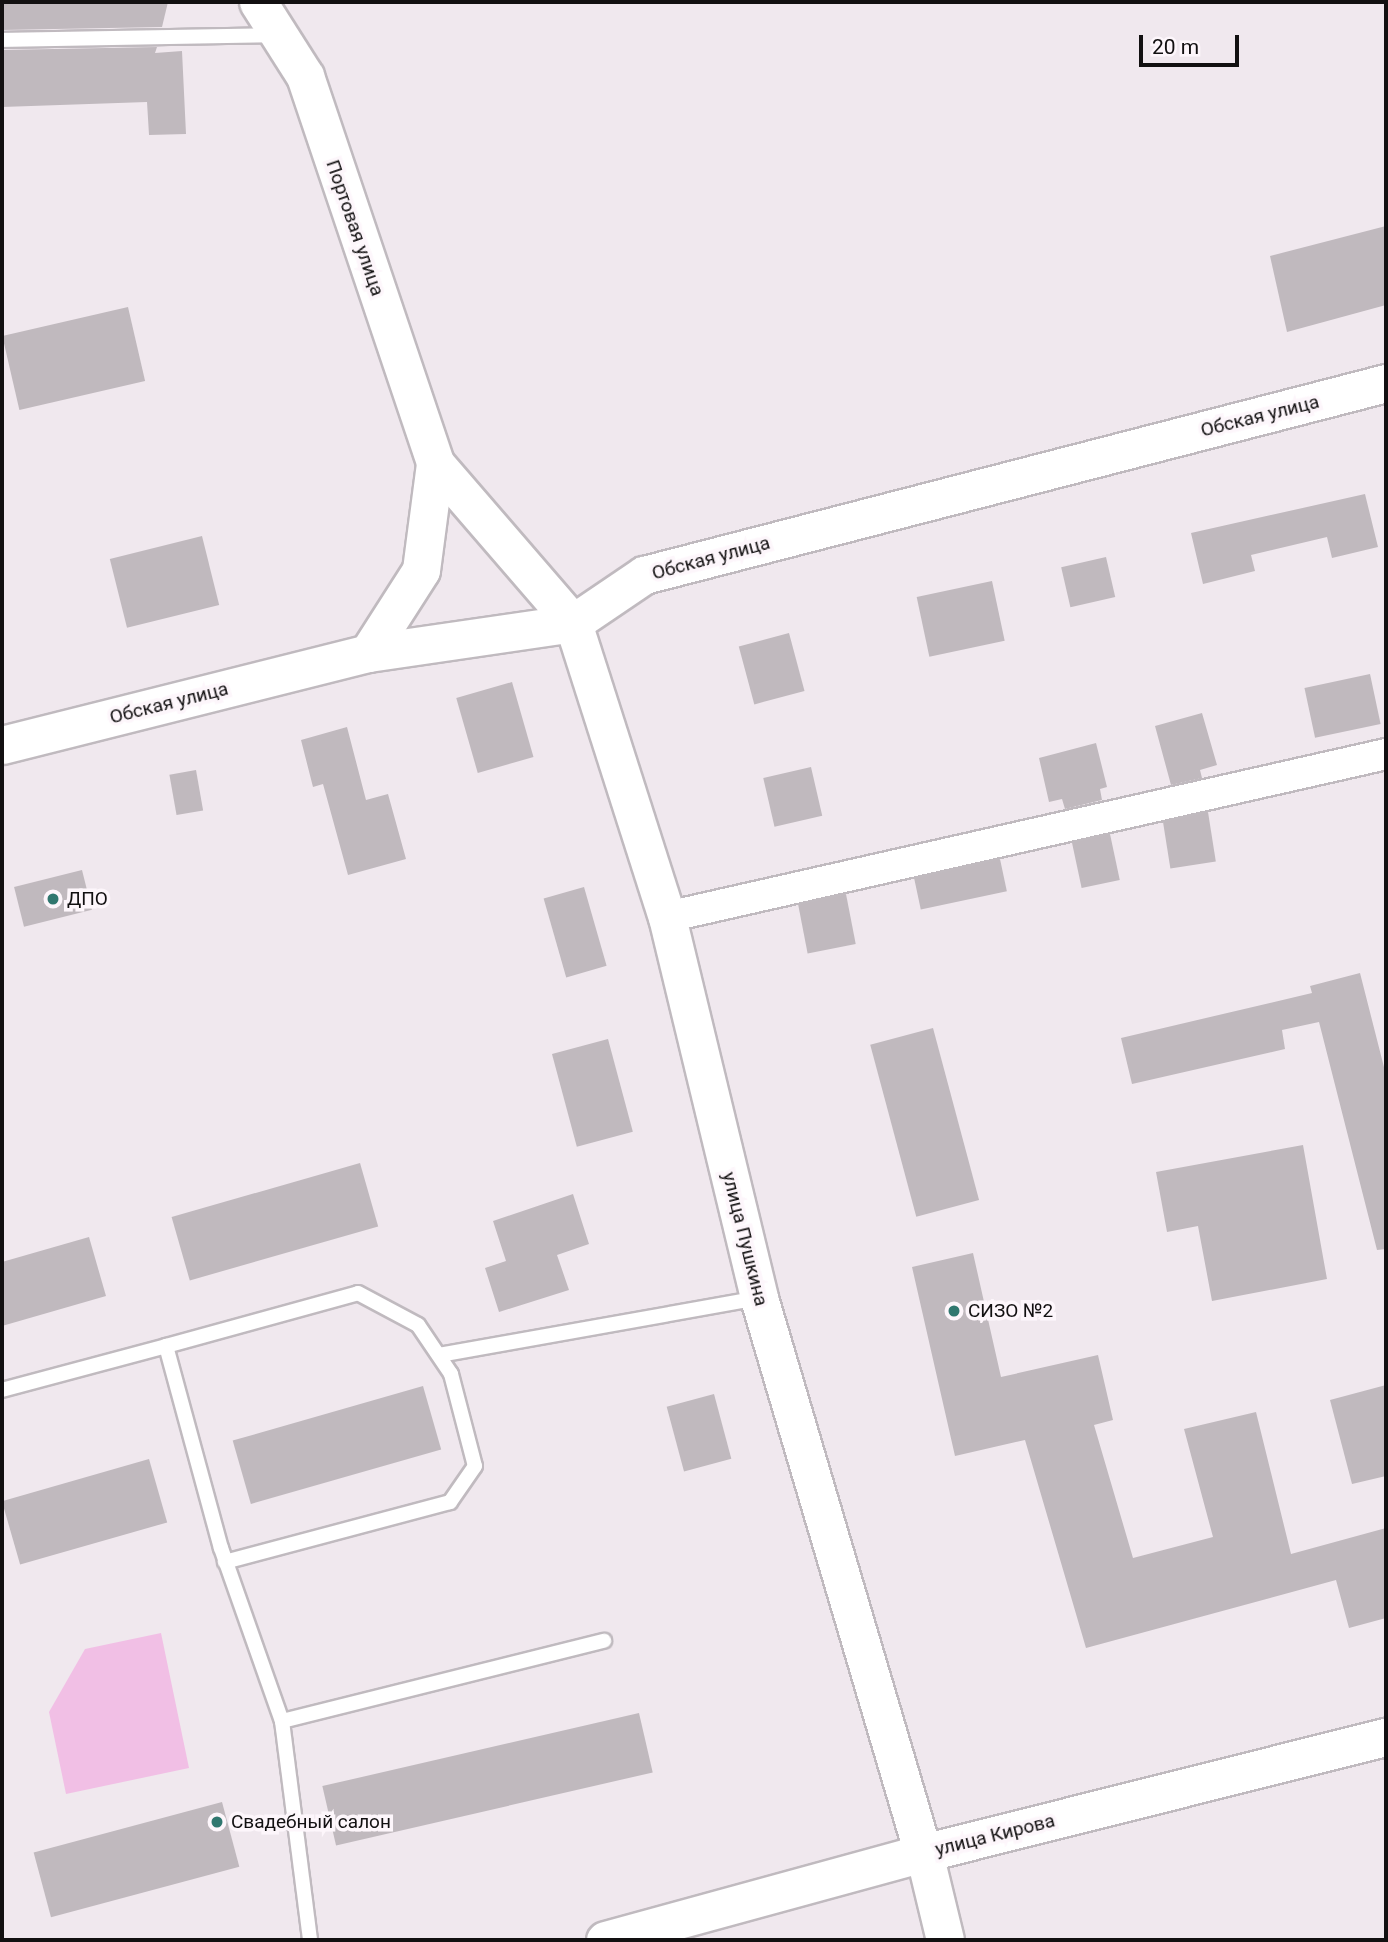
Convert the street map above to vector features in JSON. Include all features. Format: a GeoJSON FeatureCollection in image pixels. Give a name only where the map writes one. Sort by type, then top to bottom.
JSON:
{"type":"FeatureCollection","features":[{"type":"Feature","properties":{"kind":"street","name":"Портовая улица"},"geometry":{"type":"LineString","coordinates":[[258,2],[305,76],[435,463]]}},
{"type":"Feature","properties":{"kind":"street","name":"Обская улица"},"geometry":{"type":"LineString","coordinates":[[2,746],[368,653],[573,623],[644,575],[1386,383]]}},
{"type":"Feature","properties":{"kind":"street"},"geometry":{"type":"LineString","coordinates":[[435,463],[573,623]]}},
{"type":"Feature","properties":{"kind":"street"},"geometry":{"type":"LineString","coordinates":[[368,653],[421,570],[435,463]]}},
{"type":"Feature","properties":{"kind":"street","name":"улица Пушкина"},"geometry":{"type":"LineString","coordinates":[[573,623],[667,916],[759,1298],[923,1853],[945,1940]]}},
{"type":"Feature","properties":{"kind":"street"},"geometry":{"type":"LineString","coordinates":[[667,916],[1386,754]]}},
{"type":"Feature","properties":{"kind":"street","name":"улица Кирова"},"geometry":{"type":"LineString","coordinates":[[606,1940],[923,1853],[1386,1737]]}},
{"type":"Feature","properties":{"kind":"lane"},"geometry":{"type":"LineString","coordinates":[[2,40],[277,35]]}},
{"type":"Feature","properties":{"kind":"lane"},"geometry":{"type":"LineString","coordinates":[[2,1390],[358,1293],[418,1325],[452,1374],[475,1466],[450,1502],[225,1562]]}},
{"type":"Feature","properties":{"kind":"lane"},"geometry":{"type":"LineString","coordinates":[[439,1355],[759,1298]]}},
{"type":"Feature","properties":{"kind":"lane"},"geometry":{"type":"LineString","coordinates":[[166,1346],[225,1562],[282,1721],[310,1940]]}},
{"type":"Feature","properties":{"kind":"lane"},"geometry":{"type":"LineString","coordinates":[[282,1721],[604,1641]]}},
{"type":"Feature","properties":{"kind":"shaded area"},"geometry":{"type":"Polygon","coordinates":[[[161,1633],[189,1768],[66,1794],[49,1712],[85,1649],[161,1633]]]}},
{"type":"Feature","properties":{"kind":"building"},"geometry":{"type":"Polygon","coordinates":[[[2,2],[168,2],[162,27],[2,30],[2,2]]]}},
{"type":"Feature","properties":{"kind":"building"},"geometry":{"type":"Polygon","coordinates":[[[157,47],[155,53],[182,51],[186,134],[149,135],[147,102],[2,107],[2,50],[157,47]]]}},
{"type":"Feature","properties":{"kind":"building"},"geometry":{"type":"Polygon","coordinates":[[[1386,226],[1386,305],[1287,332],[1270,256],[1386,226]]]}},
{"type":"Feature","properties":{"kind":"building"},"geometry":{"type":"Polygon","coordinates":[[[128,307],[145,381],[19,410],[2,336],[128,307]]]}},
{"type":"Feature","properties":{"kind":"building"},"geometry":{"type":"Polygon","coordinates":[[[1365,494],[1378,547],[1332,558],[1327,537],[1251,555],[1255,571],[1203,584],[1191,533],[1365,494]]]}},
{"type":"Feature","properties":{"kind":"building"},"geometry":{"type":"Polygon","coordinates":[[[202,536],[219,605],[127,628],[110,559],[202,536]]]}},
{"type":"Feature","properties":{"kind":"building"},"geometry":{"type":"Polygon","coordinates":[[[1106,557],[1115,597],[1070,607],[1061,567],[1106,557]]]}},
{"type":"Feature","properties":{"kind":"building"},"geometry":{"type":"Polygon","coordinates":[[[992,581],[1005,641],[929,657],[917,597],[992,581]]]}},
{"type":"Feature","properties":{"kind":"building"},"geometry":{"type":"Polygon","coordinates":[[[789,633],[805,691],[754,704],[739,646],[789,633]]]}},
{"type":"Feature","properties":{"kind":"building"},"geometry":{"type":"Polygon","coordinates":[[[1370,674],[1381,724],[1315,738],[1304,688],[1370,674]]]}},
{"type":"Feature","properties":{"kind":"building"},"geometry":{"type":"Polygon","coordinates":[[[512,682],[533,757],[478,773],[456,698],[512,682]]]}},
{"type":"Feature","properties":{"kind":"building"},"geometry":{"type":"Polygon","coordinates":[[[1202,713],[1217,765],[1200,770],[1202,778],[1171,785],[1155,726],[1202,713]]]}},
{"type":"Feature","properties":{"kind":"building"},"geometry":{"type":"Polygon","coordinates":[[[347,727],[366,800],[388,794],[406,859],[348,875],[323,784],[313,787],[301,740],[347,727]]]}},
{"type":"Feature","properties":{"kind":"building"},"geometry":{"type":"Polygon","coordinates":[[[1096,743],[1107,787],[1100,789],[1102,800],[1065,809],[1062,799],[1049,802],[1039,758],[1096,743]]]}},
{"type":"Feature","properties":{"kind":"building"},"geometry":{"type":"Polygon","coordinates":[[[811,767],[822,816],[775,827],[763,778],[811,767]]]}},
{"type":"Feature","properties":{"kind":"building"},"geometry":{"type":"Polygon","coordinates":[[[196,770],[203,810],[177,815],[169,775],[196,770]]]}},
{"type":"Feature","properties":{"kind":"building"},"geometry":{"type":"Polygon","coordinates":[[[1208,812],[1216,861],[1170,869],[1163,819],[1208,812]]]}},
{"type":"Feature","properties":{"kind":"building"},"geometry":{"type":"Polygon","coordinates":[[[1110,834],[1120,880],[1082,888],[1072,842],[1110,834]]]}},
{"type":"Feature","properties":{"kind":"building"},"geometry":{"type":"Polygon","coordinates":[[[1000,859],[1007,891],[921,910],[914,877],[1000,859]]]}},
{"type":"Feature","properties":{"kind":"building","name":"ДПО"},"geometry":{"type":"Polygon","coordinates":[[[82,870],[92,910],[24,927],[14,887],[82,870]]]}},
{"type":"Feature","properties":{"kind":"building"},"geometry":{"type":"Polygon","coordinates":[[[584,887],[607,966],[566,977],[544,899],[584,887]]]}},
{"type":"Feature","properties":{"kind":"building"},"geometry":{"type":"Polygon","coordinates":[[[846,894],[856,944],[808,953],[798,903],[846,894]]]}},
{"type":"Feature","properties":{"kind":"building"},"geometry":{"type":"Polygon","coordinates":[[[1360,973],[1386,1075],[1386,1249],[1377,1250],[1319,1022],[1282,1030],[1285,1049],[1132,1084],[1121,1038],[1312,993],[1310,986],[1360,973]]]}},
{"type":"Feature","properties":{"kind":"building"},"geometry":{"type":"Polygon","coordinates":[[[933,1028],[979,1200],[916,1217],[870,1045],[933,1028]]]}},
{"type":"Feature","properties":{"kind":"building"},"geometry":{"type":"Polygon","coordinates":[[[608,1039],[633,1132],[577,1147],[552,1054],[608,1039]]]}},
{"type":"Feature","properties":{"kind":"building"},"geometry":{"type":"Polygon","coordinates":[[[1303,1145],[1327,1279],[1212,1301],[1198,1226],[1167,1232],[1156,1172],[1303,1145]]]}},
{"type":"Feature","properties":{"kind":"building"},"geometry":{"type":"Polygon","coordinates":[[[360,1163],[378,1226],[190,1280],[172,1217],[360,1163]]]}},
{"type":"Feature","properties":{"kind":"building"},"geometry":{"type":"Polygon","coordinates":[[[573,1194],[589,1244],[557,1255],[569,1290],[499,1312],[485,1268],[506,1261],[493,1221],[573,1194]]]}},
{"type":"Feature","properties":{"kind":"building"},"geometry":{"type":"Polygon","coordinates":[[[89,1237],[106,1296],[2,1326],[2,1262],[89,1237]]]}},
{"type":"Feature","properties":{"kind":"building"},"geometry":{"type":"Polygon","coordinates":[[[973,1253],[1001,1377],[1098,1355],[1113,1420],[1094,1425],[1133,1558],[1213,1537],[1184,1429],[1256,1412],[1291,1554],[1386,1528],[1386,1618],[1349,1628],[1336,1580],[1086,1648],[1025,1440],[955,1456],[912,1267],[973,1253]]]}},
{"type":"Feature","properties":{"kind":"building"},"geometry":{"type":"Polygon","coordinates":[[[1386,1385],[1386,1476],[1352,1484],[1330,1400],[1386,1385]]]}},
{"type":"Feature","properties":{"kind":"building"},"geometry":{"type":"Polygon","coordinates":[[[423,1386],[441,1449],[251,1504],[233,1441],[423,1386]]]}},
{"type":"Feature","properties":{"kind":"building"},"geometry":{"type":"Polygon","coordinates":[[[714,1394],[731,1459],[684,1471],[667,1407],[714,1394]]]}},
{"type":"Feature","properties":{"kind":"building"},"geometry":{"type":"Polygon","coordinates":[[[149,1459],[167,1522],[20,1565],[2,1501],[149,1459]]]}},
{"type":"Feature","properties":{"kind":"building"},"geometry":{"type":"Polygon","coordinates":[[[639,1713],[653,1772],[336,1846],[322,1786],[639,1713]]]}},
{"type":"Feature","properties":{"kind":"building"},"geometry":{"type":"Polygon","coordinates":[[[222,1802],[239,1867],[51,1917],[34,1852],[222,1802]]]}},
{"type":"Feature","properties":{"kind":"place","name":"ДПО"},"geometry":{"type":"Point","coordinates":[53,899]}},
{"type":"Feature","properties":{"kind":"place","name":"СИЗО №2"},"geometry":{"type":"Point","coordinates":[954,1311]}},
{"type":"Feature","properties":{"kind":"place","name":"Свадебный салон"},"geometry":{"type":"Point","coordinates":[217,1822]}}]}
